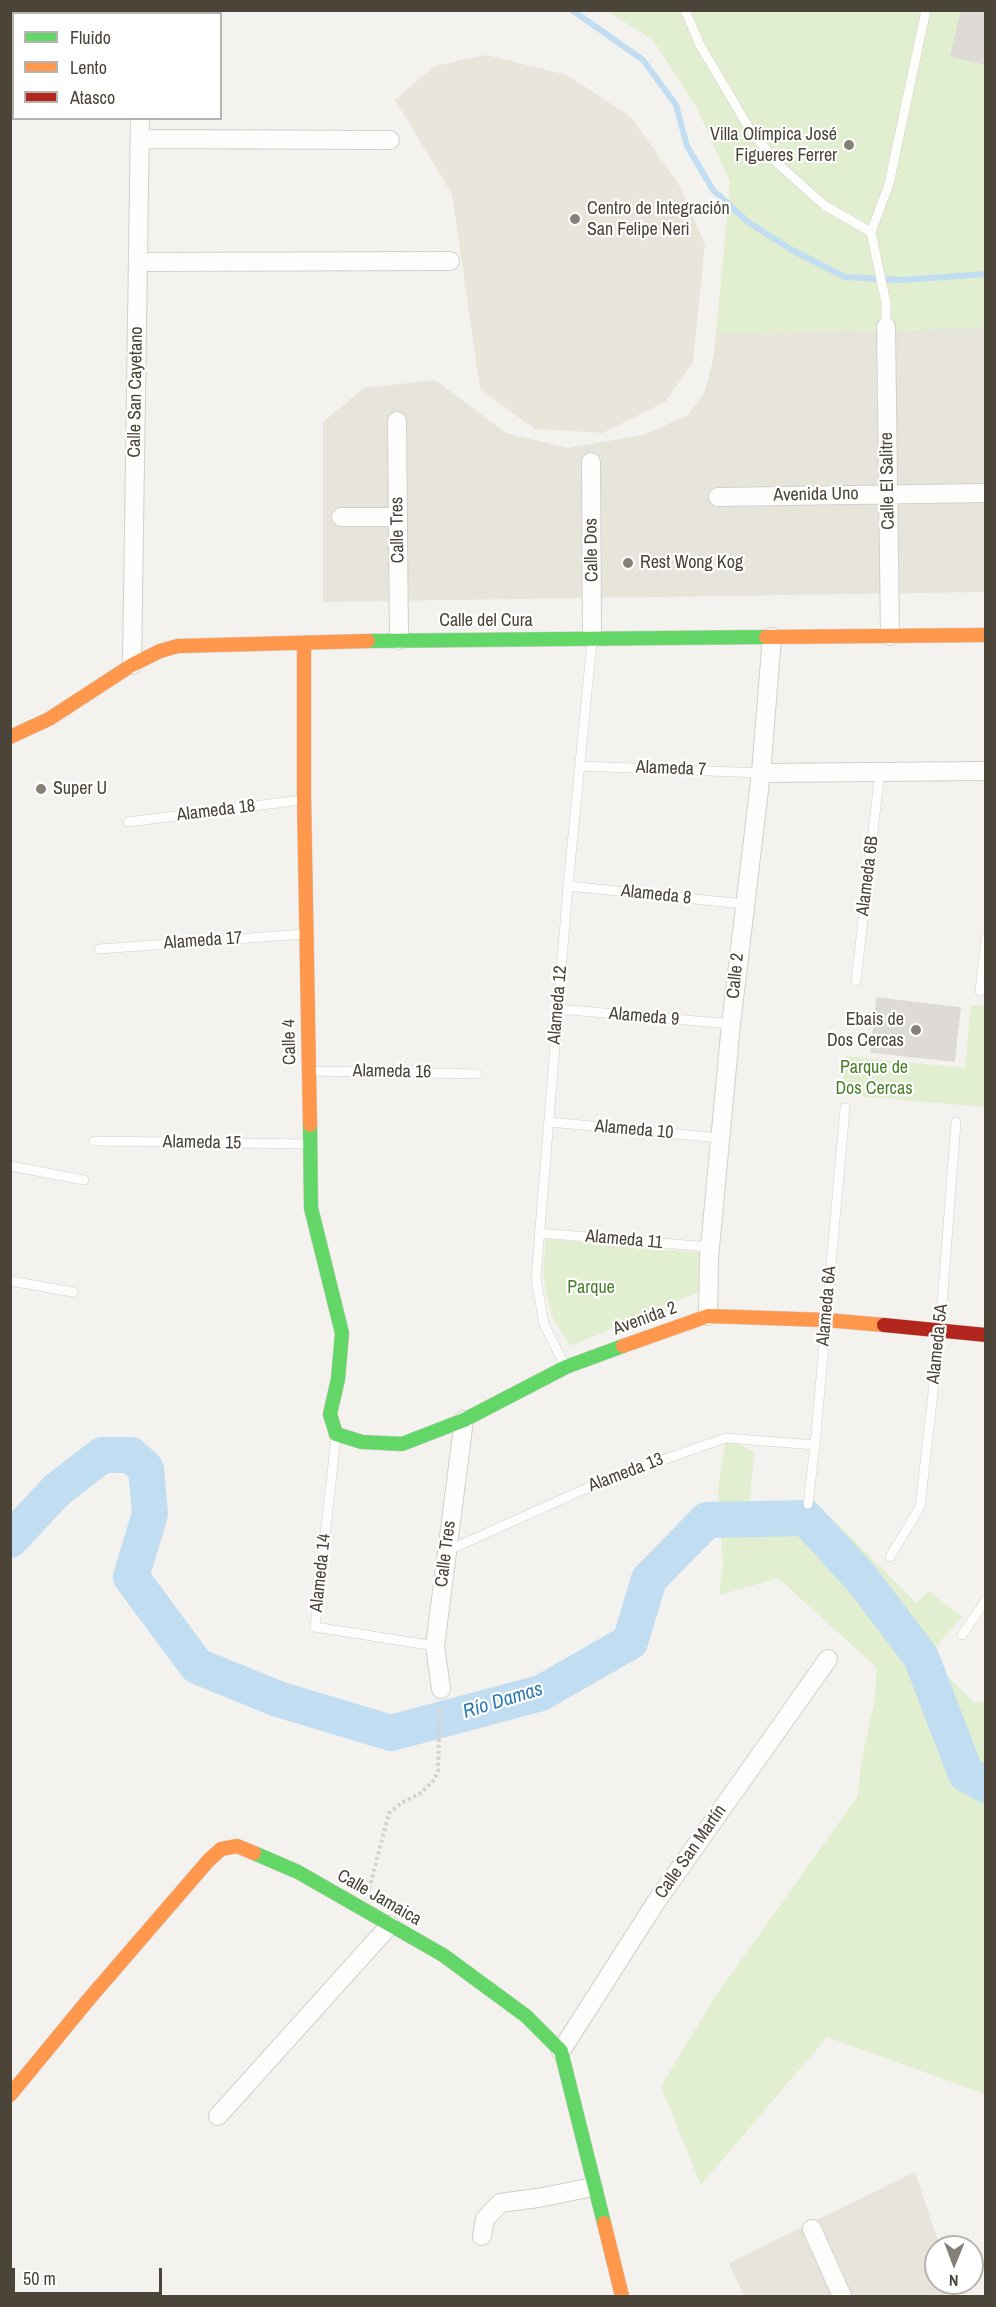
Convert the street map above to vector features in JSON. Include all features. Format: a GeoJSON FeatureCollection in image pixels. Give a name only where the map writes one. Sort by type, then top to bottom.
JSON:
{"type":"FeatureCollection","features":[{"type":"Feature","properties":{"kind":"street","name":"Calle San Cayetano"},"geometry":{"type":"LineString","coordinates":[[132,664],[140,120]]}},
{"type":"Feature","properties":{"kind":"street"},"geometry":{"type":"LineString","coordinates":[[140,139],[390,140]]}},
{"type":"Feature","properties":{"kind":"street"},"geometry":{"type":"LineString","coordinates":[[138,262],[450,261]]}},
{"type":"Feature","properties":{"kind":"street","name":"Calle El Salitre"},"geometry":{"type":"LineString","coordinates":[[886,327],[890,636]]}},
{"type":"Feature","properties":{"kind":"street","name":"Calle Tres"},"geometry":{"type":"LineString","coordinates":[[397,421],[399,640]]}},
{"type":"Feature","properties":{"kind":"street","name":"Calle Dos"},"geometry":{"type":"LineString","coordinates":[[591,462],[592,639]]}},
{"type":"Feature","properties":{"kind":"street","name":"Avenida Uno"},"geometry":{"type":"LineString","coordinates":[[718,497],[986,493]]}},
{"type":"Feature","properties":{"kind":"street"},"geometry":{"type":"LineString","coordinates":[[341,517],[398,517]]}},
{"type":"Feature","properties":{"kind":"street","name":"Calle del Cura"},"geometry":{"type":"LineString","coordinates":[[10,737],[50,719],[132,664],[160,651],[178,646],[399,640],[986,635]]}},
{"type":"Feature","properties":{"kind":"street","name":"Calle 2"},"geometry":{"type":"LineString","coordinates":[[708,1316],[710,1247],[720,1138],[744,904],[761,772],[772,637]]}},
{"type":"Feature","properties":{"kind":"street","name":"Calle 4"},"geometry":{"type":"LineString","coordinates":[[304,643],[304,799],[311,1208],[342,1332],[338,1379],[330,1414],[336,1434]]}},
{"type":"Feature","properties":{"kind":"street"},"geometry":{"type":"LineString","coordinates":[[761,772],[986,771]]}},
{"type":"Feature","properties":{"kind":"street","name":"Avenida 2"},"geometry":{"type":"LineString","coordinates":[[336,1434],[362,1442],[402,1444],[464,1420],[566,1367],[708,1316],[826,1320],[986,1335]]}},
{"type":"Feature","properties":{"kind":"street","name":"Calle Tres"},"geometry":{"type":"LineString","coordinates":[[441,1689],[435,1646],[464,1420]]}},
{"type":"Feature","properties":{"kind":"street","name":"Calle San Martín"},"geometry":{"type":"LineString","coordinates":[[561,2051],[656,1902],[828,1659]]}},
{"type":"Feature","properties":{"kind":"street","name":"Calle Jamaica"},"geometry":{"type":"LineString","coordinates":[[10,2095],[208,1861],[221,1849],[237,1846],[298,1872],[443,1954],[526,2016],[561,2051]]}},
{"type":"Feature","properties":{"kind":"street"},"geometry":{"type":"LineString","coordinates":[[219,2116],[390,1925]]}},
{"type":"Feature","properties":{"kind":"street"},"geometry":{"type":"LineString","coordinates":[[561,2051],[593,2187],[622,2296]]}},
{"type":"Feature","properties":{"kind":"street"},"geometry":{"type":"LineString","coordinates":[[482,2236],[484,2219],[500,2203],[593,2187]]}},
{"type":"Feature","properties":{"kind":"street"},"geometry":{"type":"LineString","coordinates":[[812,2229],[842,2296]]}},
{"type":"Feature","properties":{"kind":"lane"},"geometry":{"type":"LineString","coordinates":[[685,10],[700,45],[749,128],[777,163],[824,205],[871,232]]}},
{"type":"Feature","properties":{"kind":"lane"},"geometry":{"type":"LineString","coordinates":[[886,327],[880,268],[871,232],[889,184],[926,10]]}},
{"type":"Feature","properties":{"kind":"lane","name":"Alameda 12"},"geometry":{"type":"LineString","coordinates":[[566,1367],[544,1324],[536,1278],[568,886],[592,639]]}},
{"type":"Feature","properties":{"kind":"lane","name":"Alameda 7"},"geometry":{"type":"LineString","coordinates":[[580,766],[761,772]]}},
{"type":"Feature","properties":{"kind":"lane","name":"Alameda 6B"},"geometry":{"type":"LineString","coordinates":[[856,981],[880,771]]}},
{"type":"Feature","properties":{"kind":"lane","name":"Alameda 18"},"geometry":{"type":"LineString","coordinates":[[128,822],[304,799]]}},
{"type":"Feature","properties":{"kind":"lane","name":"Alameda 8"},"geometry":{"type":"LineString","coordinates":[[568,886],[744,904]]}},
{"type":"Feature","properties":{"kind":"lane","name":"Alameda 17"},"geometry":{"type":"LineString","coordinates":[[99,949],[306,933]]}},
{"type":"Feature","properties":{"kind":"lane"},"geometry":{"type":"LineString","coordinates":[[980,991],[986,938]]}},
{"type":"Feature","properties":{"kind":"lane","name":"Alameda 9"},"geometry":{"type":"LineString","coordinates":[[558,1009],[731,1024]]}},
{"type":"Feature","properties":{"kind":"lane","name":"Alameda 16"},"geometry":{"type":"LineString","coordinates":[[308,1070],[477,1074]]}},
{"type":"Feature","properties":{"kind":"lane","name":"Alameda 6A"},"geometry":{"type":"LineString","coordinates":[[808,1504],[816,1445],[845,1108]]}},
{"type":"Feature","properties":{"kind":"lane","name":"Alameda 10"},"geometry":{"type":"LineString","coordinates":[[549,1122],[720,1138]]}},
{"type":"Feature","properties":{"kind":"lane","name":"Alameda 5A"},"geometry":{"type":"LineString","coordinates":[[890,1557],[920,1507],[939,1331],[956,1122]]}},
{"type":"Feature","properties":{"kind":"lane","name":"Alameda 15"},"geometry":{"type":"LineString","coordinates":[[94,1141],[310,1144]]}},
{"type":"Feature","properties":{"kind":"lane"},"geometry":{"type":"LineString","coordinates":[[10,1166],[84,1180]]}},
{"type":"Feature","properties":{"kind":"lane","name":"Alameda 11"},"geometry":{"type":"LineString","coordinates":[[539,1233],[710,1247]]}},
{"type":"Feature","properties":{"kind":"lane"},"geometry":{"type":"LineString","coordinates":[[10,1281],[72,1292]]}},
{"type":"Feature","properties":{"kind":"lane","name":"Alameda 14"},"geometry":{"type":"LineString","coordinates":[[336,1434],[315,1627],[435,1646]]}},
{"type":"Feature","properties":{"kind":"lane","name":"Alameda 13"},"geometry":{"type":"LineString","coordinates":[[447,1551],[607,1479],[726,1438],[816,1445]]}},
{"type":"Feature","properties":{"kind":"lane"},"geometry":{"type":"LineString","coordinates":[[962,1635],[986,1600]]}},
{"type":"Feature","properties":{"kind":"path"},"geometry":{"type":"LineString","coordinates":[[360,1908],[372,1881],[389,1813],[400,1803],[421,1793],[434,1780],[438,1771],[441,1689]]}},
{"type":"Feature","properties":{"kind":"shaded area","name":"Centro de Integración San Felipe Neri"},"geometry":{"type":"Polygon","coordinates":[[[486,55],[567,75],[631,117],[678,183],[705,245],[693,362],[665,402],[603,433],[535,429],[480,389],[452,194],[395,100],[434,66],[486,55]]]}},
{"type":"Feature","properties":{"kind":"shaded area"},"geometry":{"type":"Polygon","coordinates":[[[985,328],[985,592],[323,602],[323,422],[364,388],[435,380],[506,433],[568,448],[644,435],[688,415],[705,391],[714,356],[716,334],[985,328]]]}},
{"type":"Feature","properties":{"kind":"shaded area"},"geometry":{"type":"Polygon","coordinates":[[[915,2172],[936,2235],[924,2235],[924,2295],[956,2296],[744,2296],[729,2263],[915,2172]]]}},
{"type":"Feature","properties":{"kind":"green space","name":"Villa Olímpica José Figueres Ferrer"},"geometry":{"type":"Polygon","coordinates":[[[607,11],[985,11],[985,328],[716,334],[730,182],[697,108],[653,40],[607,11]]]}},
{"type":"Feature","properties":{"kind":"green space","name":"Parque de Dos Cercas"},"geometry":{"type":"Polygon","coordinates":[[[971,1005],[985,1006],[985,1107],[843,1095],[845,1056],[965,1068],[971,1005]]]}},
{"type":"Feature","properties":{"kind":"green space","name":"Parque"},"geometry":{"type":"Polygon","coordinates":[[[546,1239],[703,1253],[701,1291],[571,1346],[553,1319],[546,1293],[543,1270],[546,1239]]]}},
{"type":"Feature","properties":{"kind":"green space"},"geometry":{"type":"Polygon","coordinates":[[[726,1438],[754,1452],[750,1501],[808,1504],[838,1524],[916,1603],[929,1591],[962,1617],[933,1650],[941,1670],[975,1703],[985,1701],[985,2094],[827,2037],[701,2185],[661,2086],[715,1997],[857,1797],[874,1703],[877,1668],[778,1578],[719,1595],[723,1565],[718,1490],[726,1438]]]}},
{"type":"Feature","properties":{"kind":"building"},"geometry":{"type":"Polygon","coordinates":[[[962,10],[986,10],[986,64],[951,56],[962,10]]]}},
{"type":"Feature","properties":{"kind":"building","name":"Ebais de Dos Cercas"},"geometry":{"type":"Polygon","coordinates":[[[877,998],[960,1008],[954,1061],[871,1052],[877,998]]]}},
{"type":"Feature","properties":{"kind":"waterway"},"geometry":{"type":"LineString","coordinates":[[572,10],[643,60],[676,105],[687,146],[713,190],[748,222],[792,250],[845,277],[902,280],[986,274]]}},
{"type":"Feature","properties":{"kind":"waterway","name":"Río Damas"},"geometry":{"type":"LineString","coordinates":[[10,1540],[57,1490],[102,1455],[131,1455],[146,1469],[150,1514],[131,1577],[197,1666],[278,1699],[391,1733],[541,1693],[630,1642],[649,1579],[707,1520],[806,1518],[862,1579],[921,1657],[966,1774],[986,1785]]}},
{"type":"Feature","properties":{"kind":"traffic: fast"},"geometry":{"type":"LineString","coordinates":[[368,641],[766,637]]}},
{"type":"Feature","properties":{"kind":"traffic: fast"},"geometry":{"type":"LineString","coordinates":[[310,1125],[311,1208],[342,1333],[338,1379],[330,1414],[336,1434],[362,1442],[402,1444],[464,1420],[566,1367],[623,1346]]}},
{"type":"Feature","properties":{"kind":"traffic: fast"},"geometry":{"type":"LineString","coordinates":[[254,1853],[298,1872],[443,1955],[526,2016],[561,2051],[604,2223]]}},
{"type":"Feature","properties":{"kind":"traffic: slow"},"geometry":{"type":"LineString","coordinates":[[766,637],[986,635]]}},
{"type":"Feature","properties":{"kind":"traffic: slow"},"geometry":{"type":"LineString","coordinates":[[10,737],[49,719],[132,665],[160,651],[178,646],[368,641]]}},
{"type":"Feature","properties":{"kind":"traffic: slow"},"geometry":{"type":"LineString","coordinates":[[304,643],[304,799],[310,1125]]}},
{"type":"Feature","properties":{"kind":"traffic: slow"},"geometry":{"type":"LineString","coordinates":[[623,1346],[708,1316],[826,1320],[884,1325]]}},
{"type":"Feature","properties":{"kind":"traffic: slow"},"geometry":{"type":"LineString","coordinates":[[10,2095],[208,1861],[221,1849],[237,1846],[254,1853]]}},
{"type":"Feature","properties":{"kind":"traffic: slow"},"geometry":{"type":"LineString","coordinates":[[604,2223],[622,2296]]}},
{"type":"Feature","properties":{"kind":"traffic: jam"},"geometry":{"type":"LineString","coordinates":[[884,1325],[986,1335]]}},
{"type":"Feature","properties":{"kind":"place","name":"Villa Olímpica José Figueres Ferrer"},"geometry":{"type":"Point","coordinates":[849,145]}},
{"type":"Feature","properties":{"kind":"place","name":"Centro de Integración San Felipe Neri"},"geometry":{"type":"Point","coordinates":[575,219]}},
{"type":"Feature","properties":{"kind":"place","name":"Rest Wong Kog"},"geometry":{"type":"Point","coordinates":[628,563]}},
{"type":"Feature","properties":{"kind":"place","name":"Super U"},"geometry":{"type":"Point","coordinates":[41,789]}},
{"type":"Feature","properties":{"kind":"place","name":"Ebais de Dos Cercas"},"geometry":{"type":"Point","coordinates":[916,1030]}}]}
